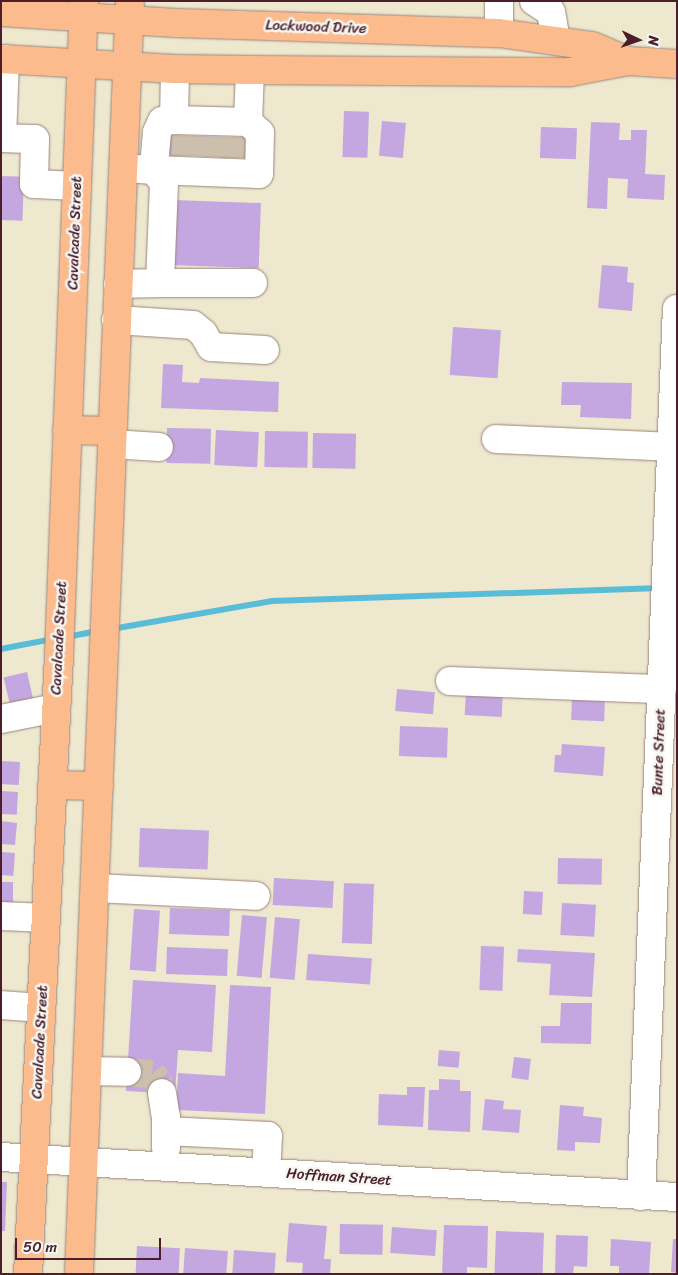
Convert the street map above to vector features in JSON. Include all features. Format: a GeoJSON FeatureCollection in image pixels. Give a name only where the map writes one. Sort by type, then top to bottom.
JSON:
{"type":"FeatureCollection","features":[{"type":"Feature","properties":{"kind":"main road","name":"Lockwood Drive"},"geometry":{"type":"LineString","coordinates":[[17,8],[130,11],[439,31],[499,33],[592,46],[628,61]]}},
{"type":"Feature","properties":{"kind":"main road","name":"Cavalcade Street"},"geometry":{"type":"LineString","coordinates":[[28,1274],[61,618],[84,9]]}},
{"type":"Feature","properties":{"kind":"main road"},"geometry":{"type":"LineString","coordinates":[[78,1274],[88,1072],[122,167],[129,67],[130,11]]}},
{"type":"Feature","properties":{"kind":"main road"},"geometry":{"type":"LineString","coordinates":[[439,31],[439,72]]}},
{"type":"Feature","properties":{"kind":"main road","name":"Lockwood Drive"},"geometry":{"type":"LineString","coordinates":[[3,59],[175,69],[439,72],[570,72],[628,61],[677,64]]}},
{"type":"Feature","properties":{"kind":"main road"},"geometry":{"type":"LineString","coordinates":[[67,430],[112,437]]}},
{"type":"Feature","properties":{"kind":"main road"},"geometry":{"type":"LineString","coordinates":[[52,786],[99,786]]}},
{"type":"Feature","properties":{"kind":"street"},"geometry":{"type":"LineString","coordinates":[[499,1],[499,33]]}},
{"type":"Feature","properties":{"kind":"street"},"geometry":{"type":"LineString","coordinates":[[534,1],[551,12],[556,41]]}},
{"type":"Feature","properties":{"kind":"street"},"geometry":{"type":"LineString","coordinates":[[3,59],[2,138],[35,139],[34,184],[77,186]]}},
{"type":"Feature","properties":{"kind":"street"},"geometry":{"type":"LineString","coordinates":[[175,69],[209,143]]}},
{"type":"Feature","properties":{"kind":"street"},"geometry":{"type":"LineString","coordinates":[[122,167],[154,170],[209,143],[250,70]]}},
{"type":"Feature","properties":{"kind":"street"},"geometry":{"type":"LineString","coordinates":[[160,283],[164,183],[154,170],[157,132],[162,121],[209,143]]}},
{"type":"Feature","properties":{"kind":"street"},"geometry":{"type":"LineString","coordinates":[[118,284],[253,283]]}},
{"type":"Feature","properties":{"kind":"street","name":"Bunte Street"},"geometry":{"type":"LineString","coordinates":[[641,1196],[665,884],[667,801],[662,689],[669,620],[666,563],[677,309]]}},
{"type":"Feature","properties":{"kind":"street"},"geometry":{"type":"LineString","coordinates":[[116,320],[193,325],[203,333],[211,347],[265,350]]}},
{"type":"Feature","properties":{"kind":"street"},"geometry":{"type":"LineString","coordinates":[[112,437],[159,447]]}},
{"type":"Feature","properties":{"kind":"street"},"geometry":{"type":"LineString","coordinates":[[496,439],[671,448]]}},
{"type":"Feature","properties":{"kind":"street"},"geometry":{"type":"LineString","coordinates":[[450,681],[662,689]]}},
{"type":"Feature","properties":{"kind":"street"},"geometry":{"type":"LineString","coordinates":[[1,719],[56,708]]}},
{"type":"Feature","properties":{"kind":"street"},"geometry":{"type":"LineString","coordinates":[[95,888],[256,896]]}},
{"type":"Feature","properties":{"kind":"street"},"geometry":{"type":"LineString","coordinates":[[1,916],[46,918]]}},
{"type":"Feature","properties":{"kind":"street"},"geometry":{"type":"LineString","coordinates":[[1,1005],[42,1008]]}},
{"type":"Feature","properties":{"kind":"street"},"geometry":{"type":"LineString","coordinates":[[88,1072],[127,1072]]}},
{"type":"Feature","properties":{"kind":"street"},"geometry":{"type":"LineString","coordinates":[[162,1093],[166,1131],[166,1166]]}},
{"type":"Feature","properties":{"kind":"street"},"geometry":{"type":"LineString","coordinates":[[166,1131],[268,1136],[266,1172]]}},
{"type":"Feature","properties":{"kind":"street","name":"Hoffman Street"},"geometry":{"type":"LineString","coordinates":[[1,1157],[677,1198]]}},
{"type":"Feature","properties":{"kind":"building"},"geometry":{"type":"Polygon","coordinates":[[[344,111],[369,112],[367,158],[342,157],[344,111]]]}},
{"type":"Feature","properties":{"kind":"building"},"geometry":{"type":"Polygon","coordinates":[[[382,121],[406,123],[403,158],[379,156],[382,121]]]}},
{"type":"Feature","properties":{"kind":"building"},"geometry":{"type":"Polygon","coordinates":[[[591,122],[620,123],[619,140],[631,140],[631,130],[647,130],[645,174],[665,175],[664,200],[627,198],[628,179],[608,178],[607,209],[587,208],[591,122]]]}},
{"type":"Feature","properties":{"kind":"building"},"geometry":{"type":"Polygon","coordinates":[[[541,127],[577,128],[576,159],[540,158],[541,127]]]}},
{"type":"Feature","properties":{"kind":"building"},"geometry":{"type":"Polygon","coordinates":[[[166,135],[255,138],[254,158],[165,155],[166,135]]]}},
{"type":"Feature","properties":{"kind":"building"},"geometry":{"type":"Polygon","coordinates":[[[1,176],[24,177],[22,221],[1,220],[1,176]]]}},
{"type":"Feature","properties":{"kind":"building"},"geometry":{"type":"Polygon","coordinates":[[[172,200],[261,203],[259,268],[170,265],[172,200]]]}},
{"type":"Feature","properties":{"kind":"building"},"geometry":{"type":"Polygon","coordinates":[[[602,265],[628,267],[627,282],[634,283],[632,311],[598,308],[602,265]]]}},
{"type":"Feature","properties":{"kind":"building"},"geometry":{"type":"Polygon","coordinates":[[[453,327],[501,330],[498,378],[450,375],[453,327]]]}},
{"type":"Feature","properties":{"kind":"building"},"geometry":{"type":"Polygon","coordinates":[[[163,364],[183,365],[182,382],[199,383],[200,378],[279,382],[278,412],[161,408],[163,364]]]}},
{"type":"Feature","properties":{"kind":"building"},"geometry":{"type":"Polygon","coordinates":[[[562,382],[632,383],[631,419],[580,417],[581,405],[561,405],[562,382]]]}},
{"type":"Feature","properties":{"kind":"building"},"geometry":{"type":"Polygon","coordinates":[[[167,428],[211,429],[210,464],[166,463],[167,428]]]}},
{"type":"Feature","properties":{"kind":"building"},"geometry":{"type":"Polygon","coordinates":[[[216,430],[259,432],[257,467],[214,465],[216,430]]]}},
{"type":"Feature","properties":{"kind":"building"},"geometry":{"type":"Polygon","coordinates":[[[265,431],[308,432],[307,468],[264,467],[265,431]]]}},
{"type":"Feature","properties":{"kind":"building"},"geometry":{"type":"Polygon","coordinates":[[[313,433],[356,434],[355,469],[312,468],[313,433]]]}},
{"type":"Feature","properties":{"kind":"building"},"geometry":{"type":"Polygon","coordinates":[[[27,672],[34,703],[11,709],[4,677],[27,672]]]}},
{"type":"Feature","properties":{"kind":"building"},"geometry":{"type":"Polygon","coordinates":[[[397,689],[435,692],[433,714],[395,711],[397,689]]]}},
{"type":"Feature","properties":{"kind":"building"},"geometry":{"type":"Polygon","coordinates":[[[466,690],[503,692],[502,717],[465,715],[466,690]]]}},
{"type":"Feature","properties":{"kind":"building"},"geometry":{"type":"Polygon","coordinates":[[[572,696],[605,697],[604,721],[571,720],[572,696]]]}},
{"type":"Feature","properties":{"kind":"building"},"geometry":{"type":"Polygon","coordinates":[[[400,726],[448,728],[447,758],[399,756],[400,726]]]}},
{"type":"Feature","properties":{"kind":"building"},"geometry":{"type":"Polygon","coordinates":[[[562,744],[605,747],[603,776],[554,772],[555,755],[561,755],[562,744]]]}},
{"type":"Feature","properties":{"kind":"building"},"geometry":{"type":"Polygon","coordinates":[[[1,761],[20,762],[19,785],[1,784],[1,761]]]}},
{"type":"Feature","properties":{"kind":"building"},"geometry":{"type":"Polygon","coordinates":[[[1,791],[18,792],[17,815],[1,814],[1,791]]]}},
{"type":"Feature","properties":{"kind":"building"},"geometry":{"type":"Polygon","coordinates":[[[1,821],[17,823],[15,845],[1,844],[1,821]]]}},
{"type":"Feature","properties":{"kind":"building"},"geometry":{"type":"Polygon","coordinates":[[[140,828],[209,830],[208,869],[139,867],[140,828]]]}},
{"type":"Feature","properties":{"kind":"building"},"geometry":{"type":"Polygon","coordinates":[[[1,852],[15,853],[13,876],[1,875],[1,852]]]}},
{"type":"Feature","properties":{"kind":"building"},"geometry":{"type":"Polygon","coordinates":[[[558,858],[602,859],[602,885],[558,884],[558,858]]]}},
{"type":"Feature","properties":{"kind":"building"},"geometry":{"type":"Polygon","coordinates":[[[274,878],[334,881],[333,908],[273,905],[274,878]]]}},
{"type":"Feature","properties":{"kind":"building"},"geometry":{"type":"Polygon","coordinates":[[[1,882],[13,882],[13,905],[1,905],[1,882]]]}},
{"type":"Feature","properties":{"kind":"building"},"geometry":{"type":"Polygon","coordinates":[[[344,883],[374,884],[372,944],[342,943],[344,883]]]}},
{"type":"Feature","properties":{"kind":"building"},"geometry":{"type":"Polygon","coordinates":[[[524,891],[543,892],[542,915],[523,914],[524,891]]]}},
{"type":"Feature","properties":{"kind":"building"},"geometry":{"type":"Polygon","coordinates":[[[562,903],[596,905],[594,937],[560,935],[562,903]]]}},
{"type":"Feature","properties":{"kind":"building"},"geometry":{"type":"Polygon","coordinates":[[[170,908],[230,910],[229,936],[169,934],[170,908]]]}},
{"type":"Feature","properties":{"kind":"building"},"geometry":{"type":"Polygon","coordinates":[[[134,909],[160,911],[156,972],[130,970],[134,909]]]}},
{"type":"Feature","properties":{"kind":"building"},"geometry":{"type":"Polygon","coordinates":[[[242,915],[267,917],[262,978],[237,976],[242,915]]]}},
{"type":"Feature","properties":{"kind":"building"},"geometry":{"type":"Polygon","coordinates":[[[275,917],[300,919],[295,980],[270,978],[275,917]]]}},
{"type":"Feature","properties":{"kind":"building"},"geometry":{"type":"Polygon","coordinates":[[[481,946],[504,947],[502,991],[479,990],[481,946]]]}},
{"type":"Feature","properties":{"kind":"building"},"geometry":{"type":"Polygon","coordinates":[[[167,947],[228,949],[227,976],[166,974],[167,947]]]}},
{"type":"Feature","properties":{"kind":"building"},"geometry":{"type":"Polygon","coordinates":[[[518,949],[595,953],[592,997],[549,995],[551,964],[517,962],[518,949]]]}},
{"type":"Feature","properties":{"kind":"building"},"geometry":{"type":"Polygon","coordinates":[[[308,954],[372,958],[370,984],[306,980],[308,954]]]}},
{"type":"Feature","properties":{"kind":"building"},"geometry":{"type":"Polygon","coordinates":[[[133,980],[216,985],[212,1052],[178,1050],[175,1094],[126,1091],[133,980]]]}},
{"type":"Feature","properties":{"kind":"building"},"geometry":{"type":"Polygon","coordinates":[[[230,985],[271,987],[265,1114],[176,1110],[178,1073],[225,1076],[230,985]]]}},
{"type":"Feature","properties":{"kind":"building"},"geometry":{"type":"Polygon","coordinates":[[[561,1003],[592,1003],[591,1044],[541,1043],[541,1026],[560,1026],[561,1003]]]}},
{"type":"Feature","properties":{"kind":"building"},"geometry":{"type":"Polygon","coordinates":[[[439,1050],[460,1052],[459,1068],[438,1066],[439,1050]]]}},
{"type":"Feature","properties":{"kind":"building"},"geometry":{"type":"Polygon","coordinates":[[[514,1057],[531,1059],[528,1080],[511,1078],[514,1057]]]}},
{"type":"Feature","properties":{"kind":"building"},"geometry":{"type":"Polygon","coordinates":[[[439,1079],[460,1080],[460,1091],[471,1091],[470,1132],[428,1130],[429,1090],[439,1090],[439,1079]]]}},
{"type":"Feature","properties":{"kind":"building"},"geometry":{"type":"Polygon","coordinates":[[[407,1087],[425,1087],[423,1127],[378,1125],[379,1094],[407,1095],[407,1087]]]}},
{"type":"Feature","properties":{"kind":"building"},"geometry":{"type":"Polygon","coordinates":[[[485,1099],[504,1101],[503,1109],[521,1110],[519,1133],[482,1130],[485,1099]]]}},
{"type":"Feature","properties":{"kind":"building"},"geometry":{"type":"Polygon","coordinates":[[[560,1105],[584,1107],[583,1116],[602,1118],[600,1143],[575,1142],[575,1151],[557,1150],[560,1105]]]}},
{"type":"Feature","properties":{"kind":"building"},"geometry":{"type":"Polygon","coordinates":[[[1,1182],[7,1182],[5,1231],[1,1231],[1,1182]]]}},
{"type":"Feature","properties":{"kind":"building"},"geometry":{"type":"Polygon","coordinates":[[[289,1223],[327,1226],[324,1259],[331,1259],[330,1274],[302,1274],[303,1263],[286,1262],[289,1223]]]}},
{"type":"Feature","properties":{"kind":"building"},"geometry":{"type":"Polygon","coordinates":[[[340,1224],[383,1225],[382,1255],[339,1254],[340,1224]]]}},
{"type":"Feature","properties":{"kind":"building"},"geometry":{"type":"Polygon","coordinates":[[[444,1225],[488,1226],[487,1268],[467,1267],[467,1274],[442,1274],[444,1225]]]}},
{"type":"Feature","properties":{"kind":"building"},"geometry":{"type":"Polygon","coordinates":[[[392,1227],[437,1230],[435,1256],[390,1253],[392,1227]]]}},
{"type":"Feature","properties":{"kind":"building"},"geometry":{"type":"Polygon","coordinates":[[[496,1231],[544,1233],[543,1274],[494,1274],[496,1231]]]}},
{"type":"Feature","properties":{"kind":"building"},"geometry":{"type":"Polygon","coordinates":[[[556,1235],[588,1236],[587,1267],[574,1266],[573,1274],[555,1274],[556,1235]]]}},
{"type":"Feature","properties":{"kind":"building"},"geometry":{"type":"Polygon","coordinates":[[[611,1239],[651,1242],[649,1274],[619,1274],[619,1266],[610,1266],[611,1239]]]}},
{"type":"Feature","properties":{"kind":"building"},"geometry":{"type":"Polygon","coordinates":[[[673,1239],[677,1239],[677,1273],[671,1272],[673,1239]]]}},
{"type":"Feature","properties":{"kind":"building"},"geometry":{"type":"Polygon","coordinates":[[[137,1246],[180,1248],[179,1274],[136,1274],[137,1246]]]}},
{"type":"Feature","properties":{"kind":"building"},"geometry":{"type":"Polygon","coordinates":[[[185,1248],[228,1251],[226,1274],[183,1274],[185,1248]]]}},
{"type":"Feature","properties":{"kind":"building"},"geometry":{"type":"Polygon","coordinates":[[[234,1250],[276,1253],[274,1274],[232,1274],[234,1250]]]}},
{"type":"Feature","properties":{"kind":"waterway"},"geometry":{"type":"LineString","coordinates":[[112,629],[272,601],[660,588]]}},
{"type":"Feature","properties":{"kind":"waterway"},"geometry":{"type":"LineString","coordinates":[[67,637],[98,631]]}},
{"type":"Feature","properties":{"kind":"waterway"},"geometry":{"type":"LineString","coordinates":[[1,649],[53,639]]}},
{"type":"Feature","properties":{"kind":"tunnel"},"geometry":{"type":"LineString","coordinates":[[186,136],[186,156]]}},
{"type":"Feature","properties":{"kind":"tunnel"},"geometry":{"type":"LineString","coordinates":[[208,157],[209,137]]}},
{"type":"Feature","properties":{"kind":"tunnel"},"geometry":{"type":"LineString","coordinates":[[233,137],[233,158]]}},
{"type":"Feature","properties":{"kind":"tunnel"},"geometry":{"type":"LineString","coordinates":[[127,1072],[152,1074],[158,1081],[162,1093]]}}]}
